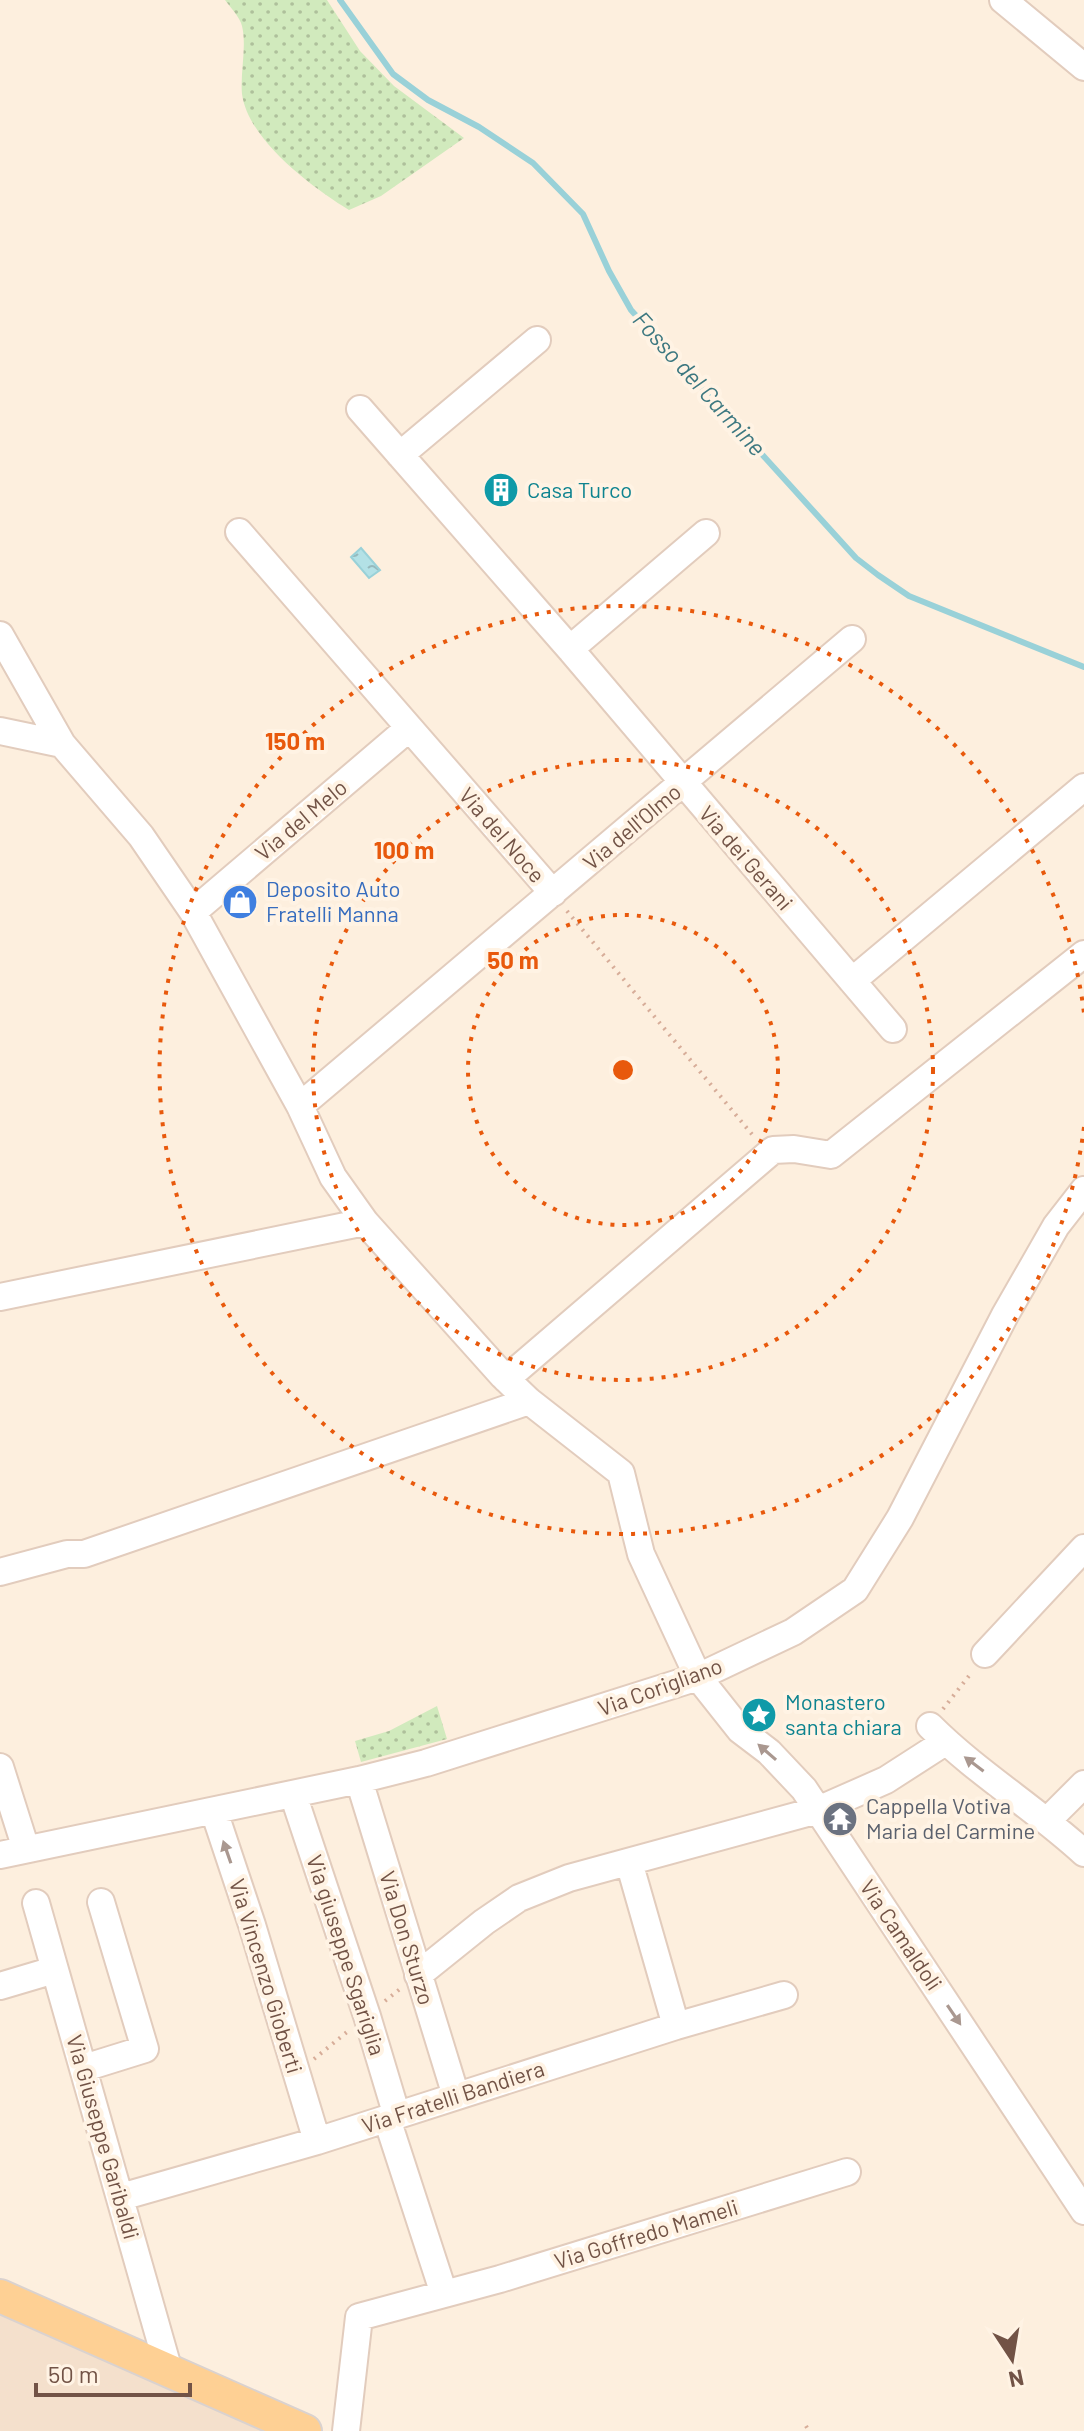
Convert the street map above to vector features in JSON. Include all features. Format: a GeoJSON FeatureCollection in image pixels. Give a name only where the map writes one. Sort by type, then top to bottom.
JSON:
{"type":"FeatureCollection","features":[{"type":"Feature","properties":{"kind":"main road"},"geometry":{"type":"LineString","coordinates":[[0,2296],[305,2431]]}},
{"type":"Feature","properties":{"kind":"street"},"geometry":{"type":"LineString","coordinates":[[1003,0],[1084,67]]}},
{"type":"Feature","properties":{"kind":"street"},"geometry":{"type":"LineString","coordinates":[[400,455],[537,340]]}},
{"type":"Feature","properties":{"kind":"street","name":"Via dei Gerani"},"geometry":{"type":"LineString","coordinates":[[360,409],[570,649],[893,1029]]}},
{"type":"Feature","properties":{"kind":"street","name":"Via del Noce"},"geometry":{"type":"LineString","coordinates":[[239,532],[553,893]]}},
{"type":"Feature","properties":{"kind":"street"},"geometry":{"type":"LineString","coordinates":[[570,649],[706,533]]}},
{"type":"Feature","properties":{"kind":"street","name":"Via Camaldoli"},"geometry":{"type":"LineString","coordinates":[[0,635],[62,744],[141,836],[193,912],[300,1106],[333,1177],[365,1222],[506,1379],[529,1401],[621,1473],[641,1554],[698,1677],[740,1730],[769,1752],[804,1789],[1084,2211]]}},
{"type":"Feature","properties":{"kind":"street","name":"Via dell'Olmo"},"geometry":{"type":"LineString","coordinates":[[300,1106],[852,639]]}},
{"type":"Feature","properties":{"kind":"street","name":"Via del Melo"},"geometry":{"type":"LineString","coordinates":[[193,912],[409,728]]}},
{"type":"Feature","properties":{"kind":"street"},"geometry":{"type":"LineString","coordinates":[[0,731],[62,744]]}},
{"type":"Feature","properties":{"kind":"street"},"geometry":{"type":"LineString","coordinates":[[852,981],[1084,787]]}},
{"type":"Feature","properties":{"kind":"street"},"geometry":{"type":"LineString","coordinates":[[506,1379],[773,1150],[794,1149],[831,1155],[1084,954]]}},
{"type":"Feature","properties":{"kind":"street","name":"Via Corigliano"},"geometry":{"type":"LineString","coordinates":[[13,1852],[359,1780],[426,1763],[698,1677],[793,1632],[855,1590],[900,1518],[1005,1315],[1056,1226],[1084,1190]]}},
{"type":"Feature","properties":{"kind":"street"},"geometry":{"type":"LineString","coordinates":[[0,1297],[365,1222]]}},
{"type":"Feature","properties":{"kind":"street"},"geometry":{"type":"LineString","coordinates":[[0,1572],[67,1554],[84,1554],[529,1401]]}},
{"type":"Feature","properties":{"kind":"street"},"geometry":{"type":"LineString","coordinates":[[985,1654],[1084,1548]]}},
{"type":"Feature","properties":{"kind":"street"},"geometry":{"type":"LineString","coordinates":[[418,1975],[519,1898],[569,1878],[818,1810],[886,1780],[938,1734],[1048,1820],[1084,1853]]}},
{"type":"Feature","properties":{"kind":"street"},"geometry":{"type":"LineString","coordinates":[[0,1767],[13,1852]]}},
{"type":"Feature","properties":{"kind":"street","name":"Via Don Sturzo"},"geometry":{"type":"LineString","coordinates":[[359,1780],[456,2096]]}},
{"type":"Feature","properties":{"kind":"street"},"geometry":{"type":"LineString","coordinates":[[1048,1820],[1084,1784]]}},
{"type":"Feature","properties":{"kind":"street","name":"Via giuseppe Sgariglia"},"geometry":{"type":"LineString","coordinates":[[293,1794],[367,2016],[392,2117]]}},
{"type":"Feature","properties":{"kind":"street","name":"Via Vincenzo Gioberti"},"geometry":{"type":"LineString","coordinates":[[214,1811],[317,2141]]}},
{"type":"Feature","properties":{"kind":"street"},"geometry":{"type":"LineString","coordinates":[[629,1862],[676,2026]]}},
{"type":"Feature","properties":{"kind":"street"},"geometry":{"type":"LineString","coordinates":[[84,2068],[145,2049],[101,1902]]}},
{"type":"Feature","properties":{"kind":"street","name":"Via Giuseppe Garibaldi"},"geometry":{"type":"LineString","coordinates":[[36,1903],[169,2371]]}},
{"type":"Feature","properties":{"kind":"street"},"geometry":{"type":"LineString","coordinates":[[0,1986],[54,1970]]}},
{"type":"Feature","properties":{"kind":"street","name":"Via Fratelli Bandiera"},"geometry":{"type":"LineString","coordinates":[[121,2197],[317,2141],[676,2026],[784,1995]]}},
{"type":"Feature","properties":{"kind":"street"},"geometry":{"type":"LineString","coordinates":[[392,2117],[444,2294]]}},
{"type":"Feature","properties":{"kind":"street","name":"Via Goffredo Mameli"},"geometry":{"type":"LineString","coordinates":[[346,2431],[359,2317],[847,2172]]}},
{"type":"Feature","properties":{"kind":"path","name":"Via del Noce"},"geometry":{"type":"LineString","coordinates":[[553,893],[760,1144]]}},
{"type":"Feature","properties":{"kind":"path"},"geometry":{"type":"LineString","coordinates":[[938,1734],[985,1654]]}},
{"type":"Feature","properties":{"kind":"shaded area"},"geometry":{"type":"Polygon","coordinates":[[[0,2305],[286,2431],[0,2431],[0,2305]]]}},
{"type":"Feature","properties":{"kind":"green space"},"geometry":{"type":"Polygon","coordinates":[[[225,0],[327,0],[360,51],[394,86],[464,138],[381,196],[349,210],[301,176],[256,128],[242,94],[242,26],[225,0]]]}},
{"type":"Feature","properties":{"kind":"green space"},"geometry":{"type":"Polygon","coordinates":[[[437,1706],[447,1739],[361,1762],[355,1741],[389,1731],[437,1706]]]}},
{"type":"Feature","properties":{"kind":"water"},"geometry":{"type":"Polygon","coordinates":[[[361,548],[380,570],[369,578],[351,557],[361,548]]]}},
{"type":"Feature","properties":{"kind":"waterway","name":"Fosso del Carmine"},"geometry":{"type":"LineString","coordinates":[[340,0],[393,74],[428,100],[479,127],[533,163],[583,214],[631,310],[856,558],[909,596],[1084,667]]}},
{"type":"Feature","properties":{"kind":"place","name":"Casa Turco"},"geometry":{"type":"Point","coordinates":[501,490]}},
{"type":"Feature","properties":{"kind":"place","name":"Deposito Auto Fratelli Manna"},"geometry":{"type":"Point","coordinates":[240,902]}},
{"type":"Feature","properties":{"kind":"place","name":"Monastero santa chiara"},"geometry":{"type":"Point","coordinates":[759,1715]}},
{"type":"Feature","properties":{"kind":"place","name":"Cappella Votiva Maria del Carmine"},"geometry":{"type":"Point","coordinates":[840,1819]}}]}
